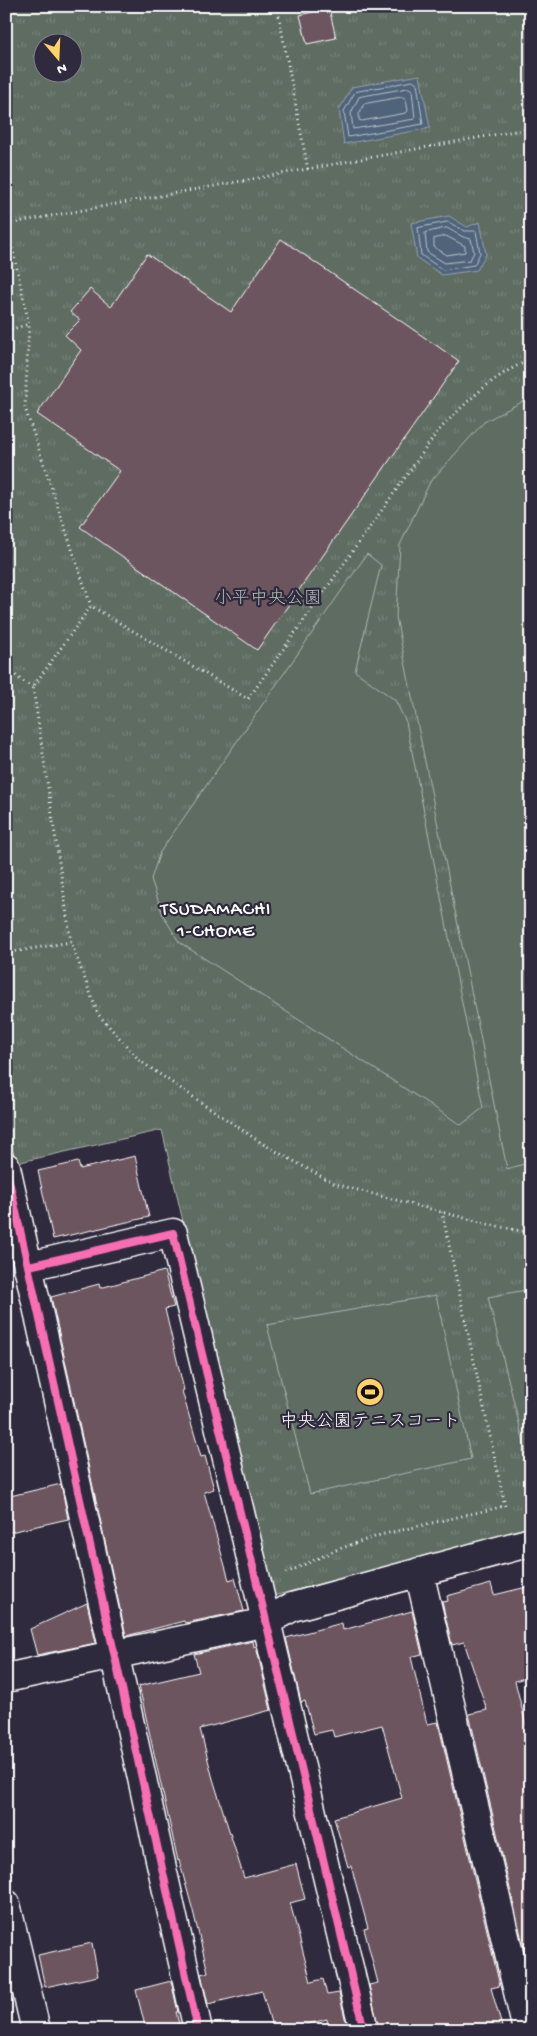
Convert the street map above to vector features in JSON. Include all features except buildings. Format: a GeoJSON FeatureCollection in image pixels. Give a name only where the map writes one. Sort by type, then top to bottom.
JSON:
{"type":"FeatureCollection","features":[{"type":"Feature","properties":{"kind":"street"},"geometry":{"type":"LineString","coordinates":[[6,1167],[198,2030]]}},
{"type":"Feature","properties":{"kind":"street"},"geometry":{"type":"LineString","coordinates":[[29,1266],[174,1233],[364,2030]]}},
{"type":"Feature","properties":{"kind":"street"},"geometry":{"type":"LineString","coordinates":[[6,1678],[266,1622],[292,1607],[531,1542]]}},
{"type":"Feature","properties":{"kind":"street"},"geometry":{"type":"LineString","coordinates":[[419,1572],[527,2030]]}},
{"type":"Feature","properties":{"kind":"street"},"geometry":{"type":"LineString","coordinates":[[6,1904],[36,2030]]}},
{"type":"Feature","properties":{"kind":"path"},"geometry":{"type":"LineString","coordinates":[[277,6],[308,170]]}},
{"type":"Feature","properties":{"kind":"path"},"geometry":{"type":"LineString","coordinates":[[7,224],[531,128]]}},
{"type":"Feature","properties":{"kind":"path"},"geometry":{"type":"LineString","coordinates":[[6,219],[29,324],[25,408],[91,606],[248,699],[438,431],[493,380],[520,363],[531,360]]}},
{"type":"Feature","properties":{"kind":"path"},"geometry":{"type":"LineString","coordinates":[[6,331],[29,324]]}},
{"type":"Feature","properties":{"kind":"path"},"geometry":{"type":"LineString","coordinates":[[91,606],[33,687],[71,942],[98,1014],[140,1061],[263,1144],[335,1184],[487,1224],[531,1233]]}},
{"type":"Feature","properties":{"kind":"path"},"geometry":{"type":"LineString","coordinates":[[6,658],[8,666],[18,680],[33,687]]}},
{"type":"Feature","properties":{"kind":"path"},"geometry":{"type":"LineString","coordinates":[[6,953],[71,942]]}},
{"type":"Feature","properties":{"kind":"path"},"geometry":{"type":"LineString","coordinates":[[283,1574],[336,1550],[380,1535],[506,1506],[442,1212]]}},
{"type":"Feature","properties":{"kind":"green space","name":"小平中央公園"},"geometry":{"type":"Polygon","coordinates":[[[6,6],[531,6],[531,1529],[269,1597],[162,1130],[16,1163],[6,1122],[6,6]]]}},
{"type":"Feature","properties":{"kind":"green space"},"geometry":{"type":"Polygon","coordinates":[[[531,397],[531,1162],[507,1169],[396,617],[400,545],[430,482],[484,422],[531,397]]]}},
{"type":"Feature","properties":{"kind":"green space"},"geometry":{"type":"Polygon","coordinates":[[[367,554],[381,565],[355,671],[395,700],[406,722],[483,1108],[461,1125],[179,942],[163,915],[151,879],[160,852],[367,554]]]}},
{"type":"Feature","properties":{"kind":"green space"},"geometry":{"type":"Polygon","coordinates":[[[531,1289],[531,1472],[488,1297],[531,1289]]]}},
{"type":"Feature","properties":{"kind":"green space","name":"中央公園テニスコート"},"geometry":{"type":"Polygon","coordinates":[[[436,1295],[471,1459],[310,1494],[267,1325],[436,1295]]]}},
{"type":"Feature","properties":{"kind":"water"},"geometry":{"type":"Polygon","coordinates":[[[420,75],[430,128],[344,144],[339,110],[352,87],[420,75]]]}},
{"type":"Feature","properties":{"kind":"water"},"geometry":{"type":"Polygon","coordinates":[[[449,216],[467,227],[480,222],[486,254],[477,270],[442,275],[417,258],[411,223],[449,216]]]}},
{"type":"Feature","properties":{"kind":"cycle path"},"geometry":{"type":"LineString","coordinates":[[6,1167],[198,2030]]}},
{"type":"Feature","properties":{"kind":"cycle path"},"geometry":{"type":"LineString","coordinates":[[29,1266],[173,1233],[364,2030]]}},
{"type":"Feature","properties":{"kind":"place","name":"中央公園テニスコート"},"geometry":{"type":"Point","coordinates":[370,1392]}},
{"type":"Feature","properties":{"kind":"district","name":"TSUDAMACHI 1-CHOME"},"geometry":{"type":"Point","coordinates":[216,918]}}]}
